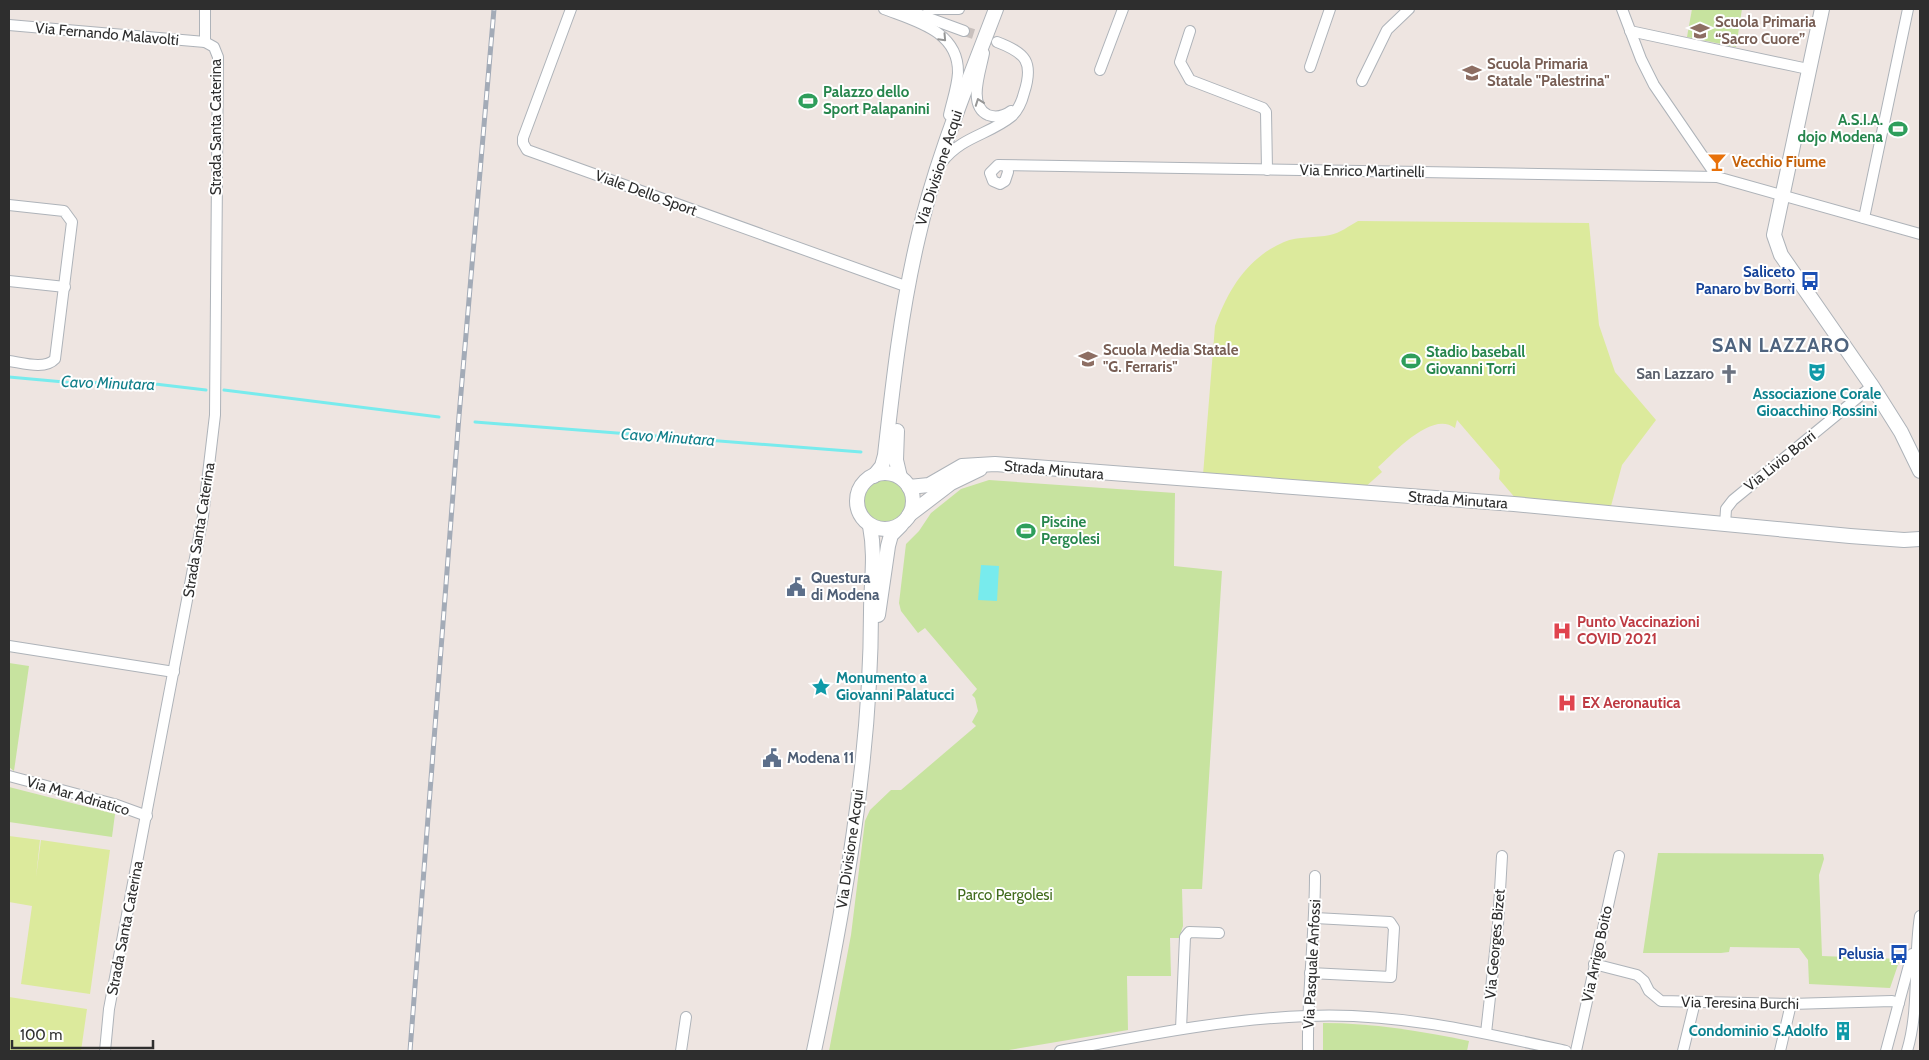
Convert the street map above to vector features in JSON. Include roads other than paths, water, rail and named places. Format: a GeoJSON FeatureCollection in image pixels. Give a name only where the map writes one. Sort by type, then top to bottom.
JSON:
{"type":"FeatureCollection","features":[{"type":"Feature","properties":{"kind":"main road","name":"Via Divisione Acqui"},"geometry":{"type":"LineString","coordinates":[[874,476],[882,466],[885,456],[900,332],[918,236],[954,118],[996,9]]}},
{"type":"Feature","properties":{"kind":"main road"},"geometry":{"type":"LineString","coordinates":[[1822,9],[1774,235],[1781,255],[1872,386],[1901,432],[1920,471]]}},
{"type":"Feature","properties":{"kind":"main road","name":"Via Divisione Acqui"},"geometry":{"type":"LineString","coordinates":[[900,332],[901,373],[896,449],[905,482]]}},
{"type":"Feature","properties":{"kind":"main road","name":"Strada Minutara"},"geometry":{"type":"LineString","coordinates":[[905,520],[951,483],[965,475],[995,464]]}},
{"type":"Feature","properties":{"kind":"main road","name":"Strada Minutara"},"geometry":{"type":"LineString","coordinates":[[905,482],[928,485],[962,466],[995,464],[1514,504],[1725,525],[1904,540],[1920,539]]}},
{"type":"Feature","properties":{"kind":"main road"},"geometry":{"type":"LineString","coordinates":[[888,473],[905,482],[912,506],[905,520],[883,530],[870,526],[859,513],[857,500],[862,486],[874,476],[888,473]]}},
{"type":"Feature","properties":{"kind":"main road","name":"Via Divisione Acqui"},"geometry":{"type":"LineString","coordinates":[[871,645],[880,605],[888,546],[891,535],[905,520]]}},
{"type":"Feature","properties":{"kind":"main road","name":"Via Divisione Acqui"},"geometry":{"type":"LineString","coordinates":[[814,1051],[838,932],[854,827],[871,645],[874,546],[870,526]]}},
{"type":"Feature","properties":{"kind":"street","name":"Strada Santa Caterina"},"geometry":{"type":"LineString","coordinates":[[105,1051],[109,1009],[203,516],[215,415],[218,57],[214,46],[205,42],[204,9]]}},
{"type":"Feature","properties":{"kind":"street","name":"Viale Dello Sport"},"geometry":{"type":"LineString","coordinates":[[571,9],[523,138],[522,143],[527,150],[908,287]]}},
{"type":"Feature","properties":{"kind":"street"},"geometry":{"type":"LineString","coordinates":[[884,9],[932,28],[945,39],[953,53],[958,73],[945,149]]}},
{"type":"Feature","properties":{"kind":"street"},"geometry":{"type":"LineString","coordinates":[[904,9],[964,31]]}},
{"type":"Feature","properties":{"kind":"street"},"geometry":{"type":"LineString","coordinates":[[928,9],[959,9]]}},
{"type":"Feature","properties":{"kind":"street"},"geometry":{"type":"LineString","coordinates":[[1100,70],[1123,9]]}},
{"type":"Feature","properties":{"kind":"street"},"geometry":{"type":"LineString","coordinates":[[1310,67],[1330,9]]}},
{"type":"Feature","properties":{"kind":"street"},"geometry":{"type":"LineString","coordinates":[[1362,81],[1387,30],[1409,9]]}},
{"type":"Feature","properties":{"kind":"street"},"geometry":{"type":"LineString","coordinates":[[1622,9],[1654,85],[1710,171],[1717,177]]}},
{"type":"Feature","properties":{"kind":"street"},"geometry":{"type":"LineString","coordinates":[[1864,218],[1908,9]]}},
{"type":"Feature","properties":{"kind":"street","name":"Via Fernando Malavolti"},"geometry":{"type":"LineString","coordinates":[[9,25],[205,42]]}},
{"type":"Feature","properties":{"kind":"street"},"geometry":{"type":"LineString","coordinates":[[1190,30],[1180,62],[1190,80],[1263,108],[1266,112],[1268,170]]}},
{"type":"Feature","properties":{"kind":"street"},"geometry":{"type":"LineString","coordinates":[[987,31],[976,95],[981,109],[994,116],[1007,114],[1014,108],[1025,90]]}},
{"type":"Feature","properties":{"kind":"street"},"geometry":{"type":"LineString","coordinates":[[1630,31],[1808,70]]}},
{"type":"Feature","properties":{"kind":"street"},"geometry":{"type":"LineString","coordinates":[[940,165],[950,152],[964,141],[1012,116],[1018,108],[1029,77],[1026,60],[1017,50],[997,42]]}},
{"type":"Feature","properties":{"kind":"street","name":"Via Enrico Martinelli"},"geometry":{"type":"LineString","coordinates":[[1007,166],[1717,177],[1920,234]]}},
{"type":"Feature","properties":{"kind":"street"},"geometry":{"type":"LineString","coordinates":[[9,205],[56,210],[69,216],[72,222],[55,358],[48,364],[42,365],[9,362]]}},
{"type":"Feature","properties":{"kind":"street"},"geometry":{"type":"LineString","coordinates":[[9,281],[65,287]]}},
{"type":"Feature","properties":{"kind":"street","name":"Via Livio Borri"},"geometry":{"type":"LineString","coordinates":[[1725,525],[1726,509],[1733,500],[1872,386]]}},
{"type":"Feature","properties":{"kind":"street"},"geometry":{"type":"LineString","coordinates":[[9,646],[174,672]]}},
{"type":"Feature","properties":{"kind":"street","name":"Via Mar Adriatico"},"geometry":{"type":"LineString","coordinates":[[9,776],[114,804],[147,816]]}},
{"type":"Feature","properties":{"kind":"street","name":"Via Georges Bizet"},"geometry":{"type":"LineString","coordinates":[[1486,1033],[1498,925],[1502,856]]}},
{"type":"Feature","properties":{"kind":"street","name":"Via Arrigo Boito"},"geometry":{"type":"LineString","coordinates":[[1576,1051],[1619,856]]}},
{"type":"Feature","properties":{"kind":"street","name":"Via Pasquale Anfossi"},"geometry":{"type":"LineString","coordinates":[[1308,1051],[1310,973],[1316,918],[1316,876]]}},
{"type":"Feature","properties":{"kind":"street"},"geometry":{"type":"LineString","coordinates":[[1907,1051],[1914,1028],[1916,942],[1920,916]]}},
{"type":"Feature","properties":{"kind":"street"},"geometry":{"type":"LineString","coordinates":[[1310,973],[1392,977],[1394,928],[1390,922],[1316,918]]}},
{"type":"Feature","properties":{"kind":"street"},"geometry":{"type":"LineString","coordinates":[[1181,1029],[1185,937],[1189,932],[1219,933]]}},
{"type":"Feature","properties":{"kind":"street"},"geometry":{"type":"LineString","coordinates":[[1886,1051],[1916,942]]}},
{"type":"Feature","properties":{"kind":"street","name":"Via Teresina Burchi"},"geometry":{"type":"LineString","coordinates":[[1594,964],[1637,975],[1649,991],[1661,1001],[1791,1004],[1892,1000],[1899,1002],[1900,1008],[1905,1011],[1911,1010],[1914,1005]]}},
{"type":"Feature","properties":{"kind":"street"},"geometry":{"type":"LineString","coordinates":[[1682,1051],[1695,1002]]}},
{"type":"Feature","properties":{"kind":"street"},"geometry":{"type":"LineString","coordinates":[[1780,1051],[1791,1004]]}},
{"type":"Feature","properties":{"kind":"street"},"geometry":{"type":"LineString","coordinates":[[1060,1051],[1181,1029],[1308,1016],[1395,1019],[1486,1033],[1566,1051]]}},
{"type":"Feature","properties":{"kind":"street"},"geometry":{"type":"LineString","coordinates":[[682,1051],[686,1018]]}},
{"type":"Feature","properties":{"kind":"water"},"geometry":{"type":"Polygon","coordinates":[[[981,565],[999,566],[997,601],[978,600],[981,565]]]}},
{"type":"Feature","properties":{"kind":"waterway","name":"Cavo Minutara"},"geometry":{"type":"LineString","coordinates":[[9,377],[75,383],[138,382],[206,390]]}},
{"type":"Feature","properties":{"kind":"waterway","name":"Cavo Minutara"},"geometry":{"type":"LineString","coordinates":[[224,390],[439,417]]}},
{"type":"Feature","properties":{"kind":"waterway","name":"Cavo Minutara"},"geometry":{"type":"LineString","coordinates":[[475,422],[861,452]]}},
{"type":"Feature","properties":{"kind":"tunnel"},"geometry":{"type":"LineString","coordinates":[[964,31],[989,39]]}},
{"type":"Feature","properties":{"kind":"railway"},"geometry":{"type":"LineString","coordinates":[[410,1051],[459,416],[494,9]]}},
{"type":"Feature","properties":{"kind":"place","name":"Scuola Primaria “Sacro Cuore”"},"geometry":{"type":"Point","coordinates":[1700,31]}},
{"type":"Feature","properties":{"kind":"place","name":"Scuola Primaria Statale \"Palestrina\""},"geometry":{"type":"Point","coordinates":[1472,73]}},
{"type":"Feature","properties":{"kind":"place","name":"Palazzo dello Sport Palapanini"},"geometry":{"type":"Point","coordinates":[808,101]}},
{"type":"Feature","properties":{"kind":"place","name":"A.S.I.A. dojo Modena"},"geometry":{"type":"Point","coordinates":[1898,129]}},
{"type":"Feature","properties":{"kind":"place","name":"Vecchio Fiume"},"geometry":{"type":"Point","coordinates":[1717,162]}},
{"type":"Feature","properties":{"kind":"place","name":"Saliceto Panaro bv Borri"},"geometry":{"type":"Point","coordinates":[1810,281]}},
{"type":"Feature","properties":{"kind":"place","name":"Scuola Media Statale \"G. Ferraris\""},"geometry":{"type":"Point","coordinates":[1088,359]}},
{"type":"Feature","properties":{"kind":"place","name":"Stadio baseball Giovanni Torri"},"geometry":{"type":"Point","coordinates":[1411,361]}},
{"type":"Feature","properties":{"kind":"place","name":"Associazione Corale Gioacchino Rossini"},"geometry":{"type":"Point","coordinates":[1817,372]}},
{"type":"Feature","properties":{"kind":"place","name":"San Lazzaro"},"geometry":{"type":"Point","coordinates":[1729,374]}},
{"type":"Feature","properties":{"kind":"place","name":"Piscine Pergolesi"},"geometry":{"type":"Point","coordinates":[1026,531]}},
{"type":"Feature","properties":{"kind":"place","name":"Questura di Modena"},"geometry":{"type":"Point","coordinates":[796,587]}},
{"type":"Feature","properties":{"kind":"place","name":"Punto Vaccinazioni COVID 2021"},"geometry":{"type":"Point","coordinates":[1562,631]}},
{"type":"Feature","properties":{"kind":"place","name":"Monumento a Giovanni Palatucci"},"geometry":{"type":"Point","coordinates":[821,687]}},
{"type":"Feature","properties":{"kind":"place","name":"EX Aeronautica"},"geometry":{"type":"Point","coordinates":[1567,703]}},
{"type":"Feature","properties":{"kind":"place","name":"Modena 11"},"geometry":{"type":"Point","coordinates":[772,758]}},
{"type":"Feature","properties":{"kind":"place","name":"Pelusia"},"geometry":{"type":"Point","coordinates":[1899,954]}},
{"type":"Feature","properties":{"kind":"place","name":"Condominio S.Adolfo"},"geometry":{"type":"Point","coordinates":[1843,1031]}},
{"type":"Feature","properties":{"kind":"district","name":"SAN LAZZARO"},"geometry":{"type":"Point","coordinates":[1781,345]}},
{"type":"Feature","properties":{"kind":"park label","name":"Parco Pergolesi"},"geometry":{"type":"Point","coordinates":[1005,895]}}]}
